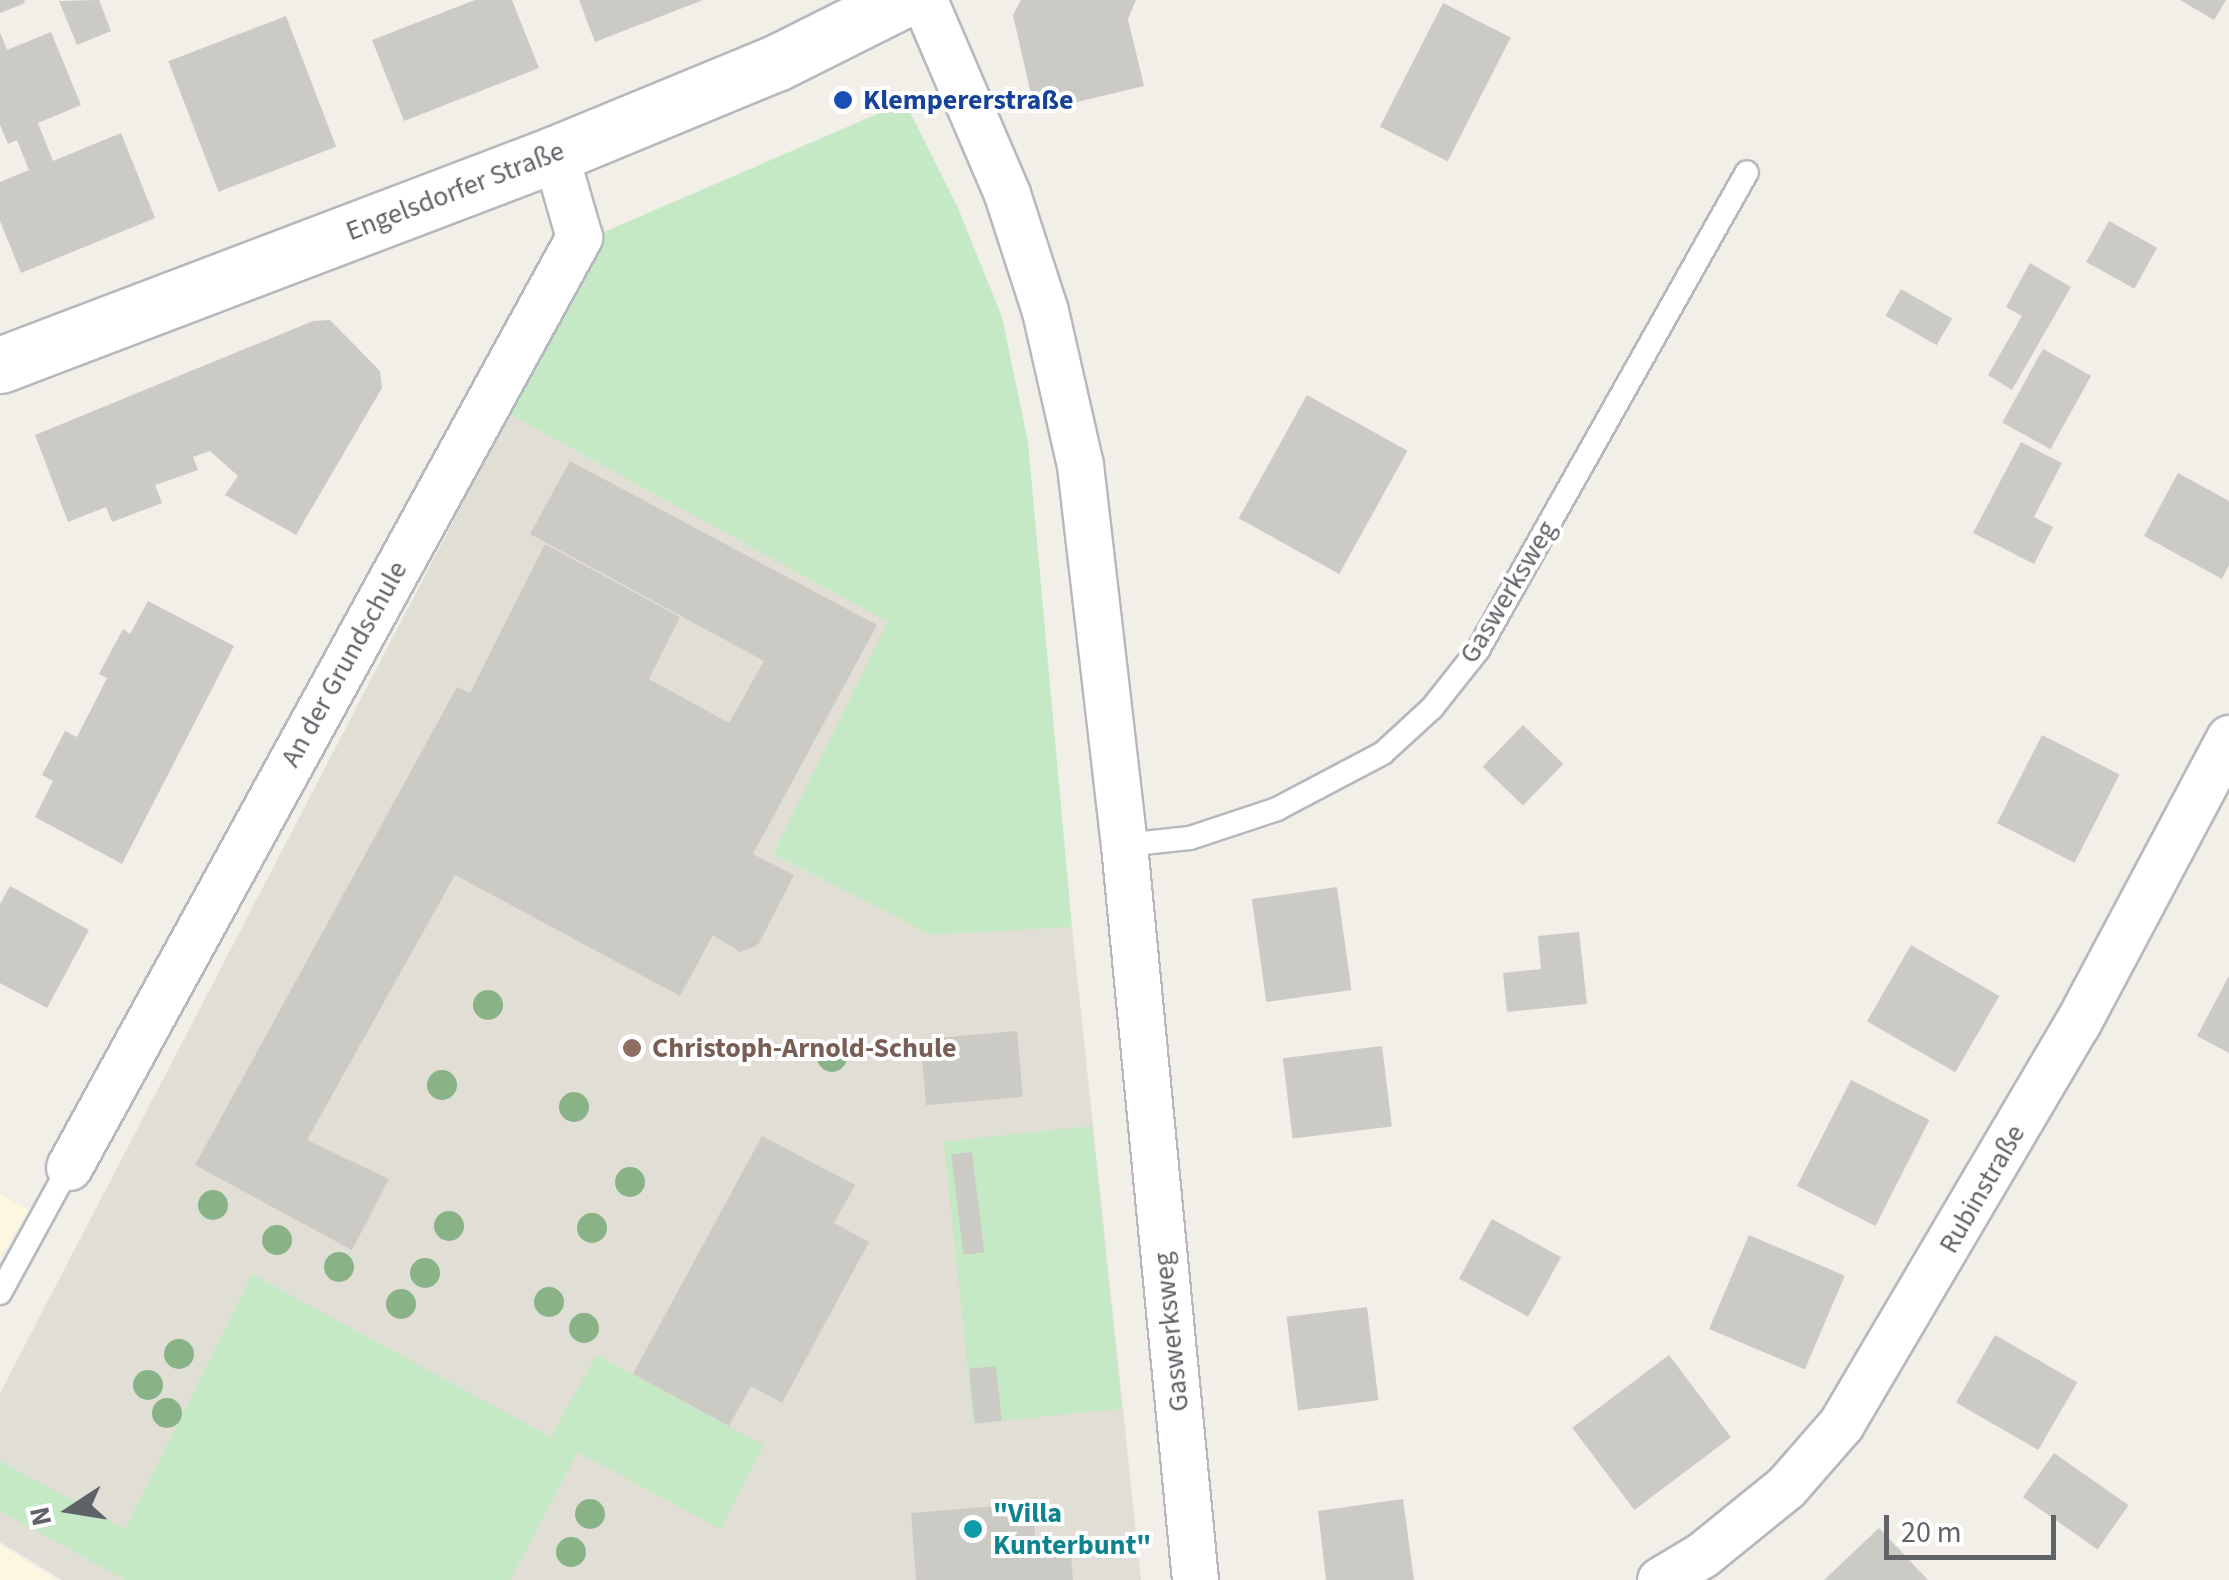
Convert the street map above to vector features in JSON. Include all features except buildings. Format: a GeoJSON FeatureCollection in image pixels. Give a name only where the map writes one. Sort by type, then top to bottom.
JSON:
{"type":"FeatureCollection","features":[{"type":"Feature","properties":{"kind":"street","name":"Engelsdorfer Straße"},"geometry":{"type":"LineString","coordinates":[[0,365],[555,154],[776,63],[902,0]]}},
{"type":"Feature","properties":{"kind":"street","name":"Gaswerksweg"},"geometry":{"type":"LineString","coordinates":[[924,0],[1007,194],[1045,311],[1080,465],[1124,845],[1195,1580]]}},
{"type":"Feature","properties":{"kind":"street","name":"An der Grundschule"},"geometry":{"type":"LineString","coordinates":[[69,1167],[578,237],[555,154]]}},
{"type":"Feature","properties":{"kind":"street","name":"Rubinstraße"},"geometry":{"type":"LineString","coordinates":[[1660,1580],[1702,1555],[1786,1488],[1841,1424],[2078,1024],[2229,738]]}},
{"type":"Feature","properties":{"kind":"lane","name":"Gaswerksweg"},"geometry":{"type":"LineString","coordinates":[[1124,845],[1190,838],[1277,809],[1383,753],[1432,708],[1478,650],[1747,172]]}},
{"type":"Feature","properties":{"kind":"lane"},"geometry":{"type":"LineString","coordinates":[[0,1293],[69,1167]]}},
{"type":"Feature","properties":{"kind":"shaded area","name":"Christoph-Arnold-Schule"},"geometry":{"type":"Polygon","coordinates":[[[509,414],[889,622],[773,854],[931,935],[1072,927],[1141,1580],[62,1580],[0,1542],[0,1393],[509,414]]]}},
{"type":"Feature","properties":{"kind":"shaded area"},"geometry":{"type":"Polygon","coordinates":[[[0,1194],[28,1210],[0,1257],[0,1194]]]}},
{"type":"Feature","properties":{"kind":"shaded area"},"geometry":{"type":"Polygon","coordinates":[[[0,1545],[57,1580],[0,1580],[0,1545]]]}},
{"type":"Feature","properties":{"kind":"green space"},"geometry":{"type":"Polygon","coordinates":[[[905,102],[958,208],[1002,317],[1028,442],[1072,927],[931,935],[773,854],[888,622],[509,414],[604,232],[905,102]]]}},
{"type":"Feature","properties":{"kind":"green space"},"geometry":{"type":"Polygon","coordinates":[[[1092,1126],[1122,1408],[974,1424],[944,1142],[1092,1126]]]}},
{"type":"Feature","properties":{"kind":"green space"},"geometry":{"type":"Polygon","coordinates":[[[252,1274],[551,1437],[596,1355],[764,1445],[720,1529],[578,1452],[510,1580],[125,1580],[0,1511],[0,1461],[125,1529],[252,1274]]]}},
{"type":"Feature","properties":{"kind":"place","name":"Klempererstraße"},"geometry":{"type":"Point","coordinates":[843,100]}},
{"type":"Feature","properties":{"kind":"place","name":"Christoph-Arnold-Schule"},"geometry":{"type":"Point","coordinates":[632,1048]}},
{"type":"Feature","properties":{"kind":"place","name":"\"Villa Kunterbunt\""},"geometry":{"type":"Point","coordinates":[973,1529]}}]}
